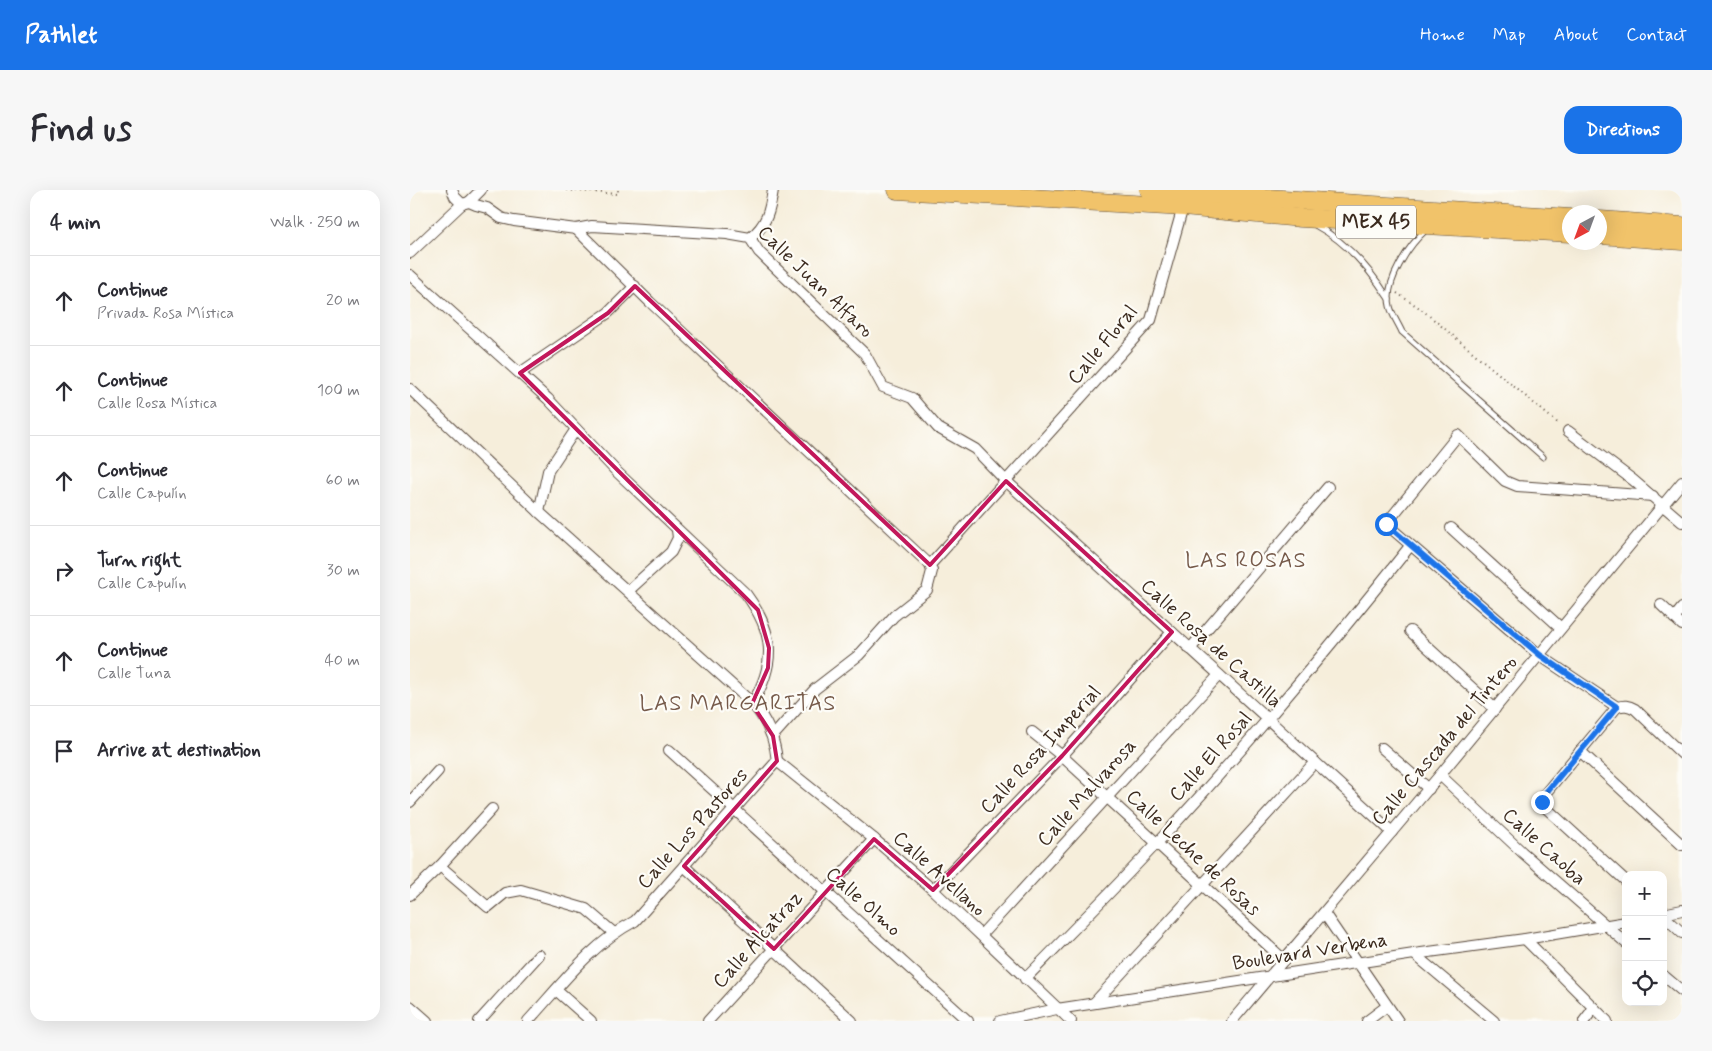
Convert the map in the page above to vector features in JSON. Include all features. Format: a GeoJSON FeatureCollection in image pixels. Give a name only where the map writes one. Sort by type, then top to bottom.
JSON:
{"type":"FeatureCollection","features":[{"type":"Feature","properties":{"kind":"highway","name":"MEX 45"},"geometry":{"type":"LineString","coordinates":[[897,190],[1183,207],[1301,218],[1562,233]]}},
{"type":"Feature","properties":{"kind":"highway","name":"MEX 45"},"geometry":{"type":"LineString","coordinates":[[1149,190],[1562,217]]}},
{"type":"Feature","properties":{"kind":"highway"},"geometry":{"type":"LineString","coordinates":[[1607,221],[1682,226]]}},
{"type":"Feature","properties":{"kind":"highway"},"geometry":{"type":"LineString","coordinates":[[1607,235],[1682,240]]}},
{"type":"Feature","properties":{"kind":"street"},"geometry":{"type":"LineString","coordinates":[[452,190],[455,197],[465,203]]}},
{"type":"Feature","properties":{"kind":"street"},"geometry":{"type":"LineString","coordinates":[[410,253],[481,190]]}},
{"type":"Feature","properties":{"kind":"street"},"geometry":{"type":"LineString","coordinates":[[750,238],[759,231],[770,212],[773,190]]}},
{"type":"Feature","properties":{"kind":"street","name":"Calle Juan Alfaro"},"geometry":{"type":"LineString","coordinates":[[465,203],[487,208],[501,218],[576,229],[592,226],[727,234],[750,238],[758,252],[865,354],[883,387],[912,398],[938,428],[975,449],[1006,481]]}},
{"type":"Feature","properties":{"kind":"street","name":"Calle Floral"},"geometry":{"type":"LineString","coordinates":[[930,565],[1151,320],[1183,207]]}},
{"type":"Feature","properties":{"kind":"street"},"geometry":{"type":"LineString","coordinates":[[576,229],[930,565],[932,571],[927,590],[894,616],[859,655],[815,689],[773,736]]}},
{"type":"Feature","properties":{"kind":"street"},"geometry":{"type":"LineString","coordinates":[[410,275],[548,399],[616,471],[676,530],[746,594],[758,610],[766,628],[769,648],[768,668],[762,687],[752,704]]}},
{"type":"Feature","properties":{"kind":"street"},"geometry":{"type":"LineString","coordinates":[[520,373],[608,313],[635,286]]}},
{"type":"Feature","properties":{"kind":"street"},"geometry":{"type":"LineString","coordinates":[[410,389],[540,512],[752,704],[768,724],[773,736],[777,761]]}},
{"type":"Feature","properties":{"kind":"street"},"geometry":{"type":"LineString","coordinates":[[540,512],[548,470],[576,429]]}},
{"type":"Feature","properties":{"kind":"street"},"geometry":{"type":"LineString","coordinates":[[1568,431],[1663,504],[1677,512],[1682,522]]}},
{"type":"Feature","properties":{"kind":"street"},"geometry":{"type":"LineString","coordinates":[[1617,707],[1540,655],[1386,524],[1458,435],[1505,481],[1517,486],[1653,496]]}},
{"type":"Feature","properties":{"kind":"street","name":"Calle Rosa de Castilla"},"geometry":{"type":"LineString","coordinates":[[1006,481],[1392,832]]}},
{"type":"Feature","properties":{"kind":"street","name":"Calle Cascada del Tintero"},"geometry":{"type":"LineString","coordinates":[[1232,1021],[1429,789],[1682,482]]}},
{"type":"Feature","properties":{"kind":"street"},"geometry":{"type":"LineString","coordinates":[[1190,649],[1328,488]]}},
{"type":"Feature","properties":{"kind":"street"},"geometry":{"type":"LineString","coordinates":[[1450,528],[1561,628]]}},
{"type":"Feature","properties":{"kind":"street"},"geometry":{"type":"LineString","coordinates":[[628,591],[671,552],[678,538],[676,530]]}},
{"type":"Feature","properties":{"kind":"street","name":"Calle El Rosal"},"geometry":{"type":"LineString","coordinates":[[1025,979],[1157,844],[1316,663],[1410,546]]}},
{"type":"Feature","properties":{"kind":"street"},"geometry":{"type":"LineString","coordinates":[[1661,605],[1678,621],[1682,608]]}},
{"type":"Feature","properties":{"kind":"street"},"geometry":{"type":"LineString","coordinates":[[1410,631],[1495,709]]}},
{"type":"Feature","properties":{"kind":"street","name":"Calle Rosa Imperial"},"geometry":{"type":"LineString","coordinates":[[933,890],[1062,756],[1172,632]]}},
{"type":"Feature","properties":{"kind":"street","name":"Calle Malvarosa"},"geometry":{"type":"LineString","coordinates":[[981,935],[1219,674]]}},
{"type":"Feature","properties":{"kind":"street"},"geometry":{"type":"LineString","coordinates":[[1622,877],[1545,807],[1542,802],[1543,796],[1617,707],[1623,705],[1635,709],[1682,754]]}},
{"type":"Feature","properties":{"kind":"street","name":"Calle Leche de Rosas"},"geometry":{"type":"LineString","coordinates":[[1032,732],[1062,756],[1284,960]]}},
{"type":"Feature","properties":{"kind":"street"},"geometry":{"type":"LineString","coordinates":[[1382,748],[1429,789]]}},
{"type":"Feature","properties":{"kind":"street","name":"Calle Olmo"},"geometry":{"type":"LineString","coordinates":[[669,750],[968,1021]]}},
{"type":"Feature","properties":{"kind":"street"},"geometry":{"type":"LineString","coordinates":[[1580,750],[1682,845]]}},
{"type":"Feature","properties":{"kind":"street","name":"Calle Los Pastores"},"geometry":{"type":"LineString","coordinates":[[528,1021],[595,948],[614,933],[634,921],[777,761]]}},
{"type":"Feature","properties":{"kind":"street","name":"Calle Avellano"},"geometry":{"type":"LineString","coordinates":[[777,761],[874,839],[933,890],[1071,1021]]}},
{"type":"Feature","properties":{"kind":"street"},"geometry":{"type":"LineString","coordinates":[[1094,1003],[1316,762]]}},
{"type":"Feature","properties":{"kind":"street"},"geometry":{"type":"LineString","coordinates":[[410,802],[438,771]]}},
{"type":"Feature","properties":{"kind":"street","name":"Calle Caoba"},"geometry":{"type":"LineString","coordinates":[[1440,775],[1522,852],[1622,940]]}},
{"type":"Feature","properties":{"kind":"street"},"geometry":{"type":"LineString","coordinates":[[411,892],[440,866],[492,809]]}},
{"type":"Feature","properties":{"kind":"street","name":"Calle Alcatraz"},"geometry":{"type":"LineString","coordinates":[[708,1021],[874,839]]}},
{"type":"Feature","properties":{"kind":"street"},"geometry":{"type":"LineString","coordinates":[[440,866],[488,907],[505,893],[521,890],[586,910],[614,933]]}},
{"type":"Feature","properties":{"kind":"street"},"geometry":{"type":"LineString","coordinates":[[684,866],[852,1021]]}},
{"type":"Feature","properties":{"kind":"street"},"geometry":{"type":"LineString","coordinates":[[1667,913],[1682,910]]}},
{"type":"Feature","properties":{"kind":"street"},"geometry":{"type":"LineString","coordinates":[[1324,913],[1398,1021]]}},
{"type":"Feature","properties":{"kind":"street"},"geometry":{"type":"LineString","coordinates":[[1665,916],[1682,933]]}},
{"type":"Feature","properties":{"kind":"street","name":"Boulevard Verbena"},"geometry":{"type":"LineString","coordinates":[[1000,1021],[1057,1008],[1525,939],[1622,923]]}},
{"type":"Feature","properties":{"kind":"street"},"geometry":{"type":"LineString","coordinates":[[1525,939],[1607,1021]]}},
{"type":"Feature","properties":{"kind":"street"},"geometry":{"type":"LineString","coordinates":[[1414,954],[1494,1021]]}},
{"type":"Feature","properties":{"kind":"street"},"geometry":{"type":"LineString","coordinates":[[478,1021],[539,955]]}},
{"type":"Feature","properties":{"kind":"street"},"geometry":{"type":"LineString","coordinates":[[1667,978],[1682,991]]}},
{"type":"Feature","properties":{"kind":"street"},"geometry":{"type":"LineString","coordinates":[[556,990],[591,1021]]}},
{"type":"Feature","properties":{"kind":"street"},"geometry":{"type":"LineString","coordinates":[[410,1006],[427,1021]]}},
{"type":"Feature","properties":{"kind":"street"},"geometry":{"type":"LineString","coordinates":[[1367,1021],[1387,1006]]}},
{"type":"Feature","properties":{"kind":"street"},"geometry":{"type":"LineString","coordinates":[[1584,1021],[1594,1008]]}},
{"type":"Feature","properties":{"kind":"lane"},"geometry":{"type":"LineString","coordinates":[[1301,218],[1323,229],[1348,249],[1376,279],[1389,300]]}},
{"type":"Feature","properties":{"kind":"lane"},"geometry":{"type":"LineString","coordinates":[[1432,225],[1417,238],[1405,253],[1396,270],[1389,300],[1390,307],[1402,332],[1543,457]]}},
{"type":"Feature","properties":{"kind":"path"},"geometry":{"type":"LineString","coordinates":[[566,190],[618,194],[618,190]]}},
{"type":"Feature","properties":{"kind":"path"},"geometry":{"type":"LineString","coordinates":[[1391,289],[1421,309],[1568,431]]}},
{"type":"Feature","properties":{"kind":"highlighted area"},"geometry":{"type":"Polygon","coordinates":[[[635,286],[930,565],[1006,481],[1172,632],[1062,756],[933,890],[874,839],[774,949],[684,866],[777,761],[773,736],[752,704],[768,668],[769,648],[758,610],[520,373],[608,313],[635,286]]]}},
{"type":"Feature","properties":{"kind":"district","name":"LAS ROSAS"},"geometry":{"type":"Point","coordinates":[1246,561]}},
{"type":"Feature","properties":{"kind":"district","name":"LAS MARGARITAS"},"geometry":{"type":"Point","coordinates":[738,704]}},
{"type":"Feature","properties":{"kind":"route"},"geometry":{"type":"LineString","coordinates":[[1386,524],[1540,655],[1617,707],[1543,796],[1542,802]]}}]}
